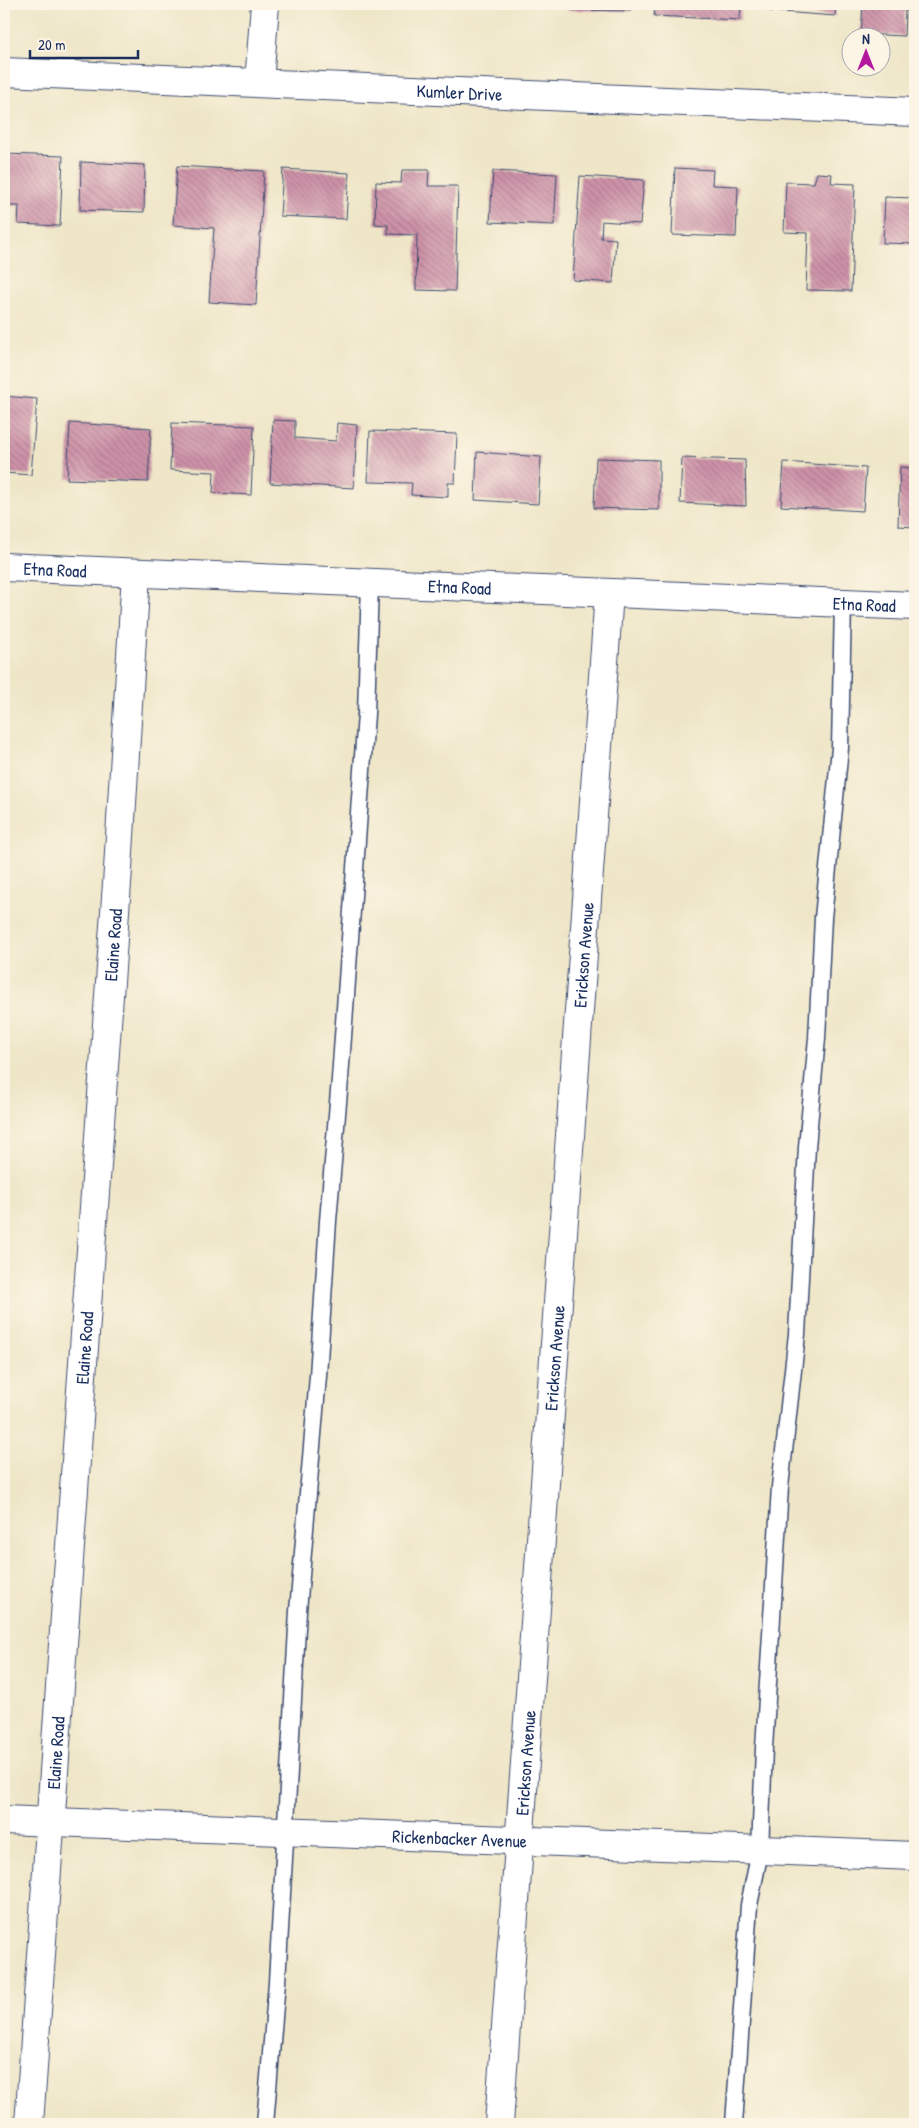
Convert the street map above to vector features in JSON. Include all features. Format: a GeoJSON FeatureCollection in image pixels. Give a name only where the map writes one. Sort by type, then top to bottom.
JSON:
{"type":"FeatureCollection","features":[{"type":"Feature","properties":{"kind":"street"},"geometry":{"type":"LineString","coordinates":[[259,83],[265,4]]}},
{"type":"Feature","properties":{"kind":"street","name":"Kumler Drive"},"geometry":{"type":"LineString","coordinates":[[4,72],[915,112]]}},
{"type":"Feature","properties":{"kind":"street","name":"Etna Road"},"geometry":{"type":"LineString","coordinates":[[4,567],[915,606]]}},
{"type":"Feature","properties":{"kind":"street","name":"Elaine Road"},"geometry":{"type":"LineString","coordinates":[[29,2124],[117,879],[136,573]]}},
{"type":"Feature","properties":{"kind":"street","name":"Erickson Avenue"},"geometry":{"type":"LineString","coordinates":[[500,2124],[609,593]]}},
{"type":"Feature","properties":{"kind":"street","name":"Rickenbacker Avenue"},"geometry":{"type":"LineString","coordinates":[[4,1820],[915,1856]]}},
{"type":"Feature","properties":{"kind":"lane"},"geometry":{"type":"LineString","coordinates":[[265,2124],[277,1982],[296,1641],[318,1376],[366,714],[370,583]]}},
{"type":"Feature","properties":{"kind":"lane"},"geometry":{"type":"LineString","coordinates":[[734,2124],[749,1905],[760,1851],[764,1748],[780,1487],[797,1334],[823,918],[840,748],[844,603]]}},
{"type":"Feature","properties":{"kind":"building"},"geometry":{"type":"Polygon","coordinates":[[[569,4],[630,4],[630,11],[569,10],[569,4]]]}},
{"type":"Feature","properties":{"kind":"building"},"geometry":{"type":"Polygon","coordinates":[[[655,4],[741,4],[740,20],[654,16],[655,4]]]}},
{"type":"Feature","properties":{"kind":"building"},"geometry":{"type":"Polygon","coordinates":[[[769,4],[836,4],[835,16],[769,11],[769,4]]]}},
{"type":"Feature","properties":{"kind":"building"},"geometry":{"type":"Polygon","coordinates":[[[863,4],[915,4],[915,12],[905,11],[904,36],[892,35],[892,28],[861,28],[863,4]]]}},
{"type":"Feature","properties":{"kind":"building"},"geometry":{"type":"Polygon","coordinates":[[[4,154],[63,156],[60,226],[18,224],[19,206],[4,206],[4,154]]]}},
{"type":"Feature","properties":{"kind":"building"},"geometry":{"type":"Polygon","coordinates":[[[81,162],[145,165],[144,212],[80,210],[81,162]]]}},
{"type":"Feature","properties":{"kind":"building"},"geometry":{"type":"Polygon","coordinates":[[[177,166],[264,171],[256,305],[209,302],[214,228],[173,225],[177,166]]]}},
{"type":"Feature","properties":{"kind":"building"},"geometry":{"type":"Polygon","coordinates":[[[675,168],[713,170],[712,185],[738,186],[736,237],[672,235],[675,168]]]}},
{"type":"Feature","properties":{"kind":"building"},"geometry":{"type":"Polygon","coordinates":[[[283,169],[349,173],[346,219],[280,216],[283,169]]]}},
{"type":"Feature","properties":{"kind":"building"},"geometry":{"type":"Polygon","coordinates":[[[402,170],[429,170],[428,186],[458,186],[455,291],[416,290],[417,235],[388,234],[388,225],[375,224],[376,182],[401,183],[402,170]]]}},
{"type":"Feature","properties":{"kind":"building"},"geometry":{"type":"Polygon","coordinates":[[[493,171],[557,174],[554,225],[490,222],[493,171]]]}},
{"type":"Feature","properties":{"kind":"building"},"geometry":{"type":"Polygon","coordinates":[[[817,173],[832,174],[831,183],[855,184],[851,291],[806,290],[808,233],[784,232],[786,182],[814,183],[817,173]]]}},
{"type":"Feature","properties":{"kind":"building"},"geometry":{"type":"Polygon","coordinates":[[[580,176],[644,180],[640,224],[602,221],[601,238],[616,239],[613,283],[573,280],[580,176]]]}},
{"type":"Feature","properties":{"kind":"building"},"geometry":{"type":"Polygon","coordinates":[[[885,197],[915,198],[915,244],[883,243],[885,197]]]}},
{"type":"Feature","properties":{"kind":"building"},"geometry":{"type":"Polygon","coordinates":[[[4,396],[37,399],[31,475],[4,473],[4,396]]]}},
{"type":"Feature","properties":{"kind":"building"},"geometry":{"type":"Polygon","coordinates":[[[273,420],[295,421],[295,438],[336,441],[337,423],[357,425],[354,488],[270,483],[273,420]]]}},
{"type":"Feature","properties":{"kind":"building"},"geometry":{"type":"Polygon","coordinates":[[[70,423],[151,428],[148,482],[67,479],[70,423]]]}},
{"type":"Feature","properties":{"kind":"building"},"geometry":{"type":"Polygon","coordinates":[[[172,423],[254,426],[251,495],[213,493],[214,472],[170,470],[172,423]]]}},
{"type":"Feature","properties":{"kind":"building"},"geometry":{"type":"Polygon","coordinates":[[[370,431],[457,434],[455,483],[448,483],[448,497],[411,495],[412,483],[368,482],[370,431]]]}},
{"type":"Feature","properties":{"kind":"building"},"geometry":{"type":"Polygon","coordinates":[[[477,452],[541,457],[538,504],[475,500],[477,452]]]}},
{"type":"Feature","properties":{"kind":"building"},"geometry":{"type":"Polygon","coordinates":[[[596,458],[659,460],[659,510],[594,508],[596,458]]]}},
{"type":"Feature","properties":{"kind":"building"},"geometry":{"type":"Polygon","coordinates":[[[682,458],[745,460],[746,506],[680,503],[682,458]]]}},
{"type":"Feature","properties":{"kind":"building"},"geometry":{"type":"Polygon","coordinates":[[[784,462],[866,468],[863,511],[781,506],[784,462]]]}},
{"type":"Feature","properties":{"kind":"building"},"geometry":{"type":"Polygon","coordinates":[[[900,467],[915,468],[915,527],[898,526],[900,467]]]}}]}
